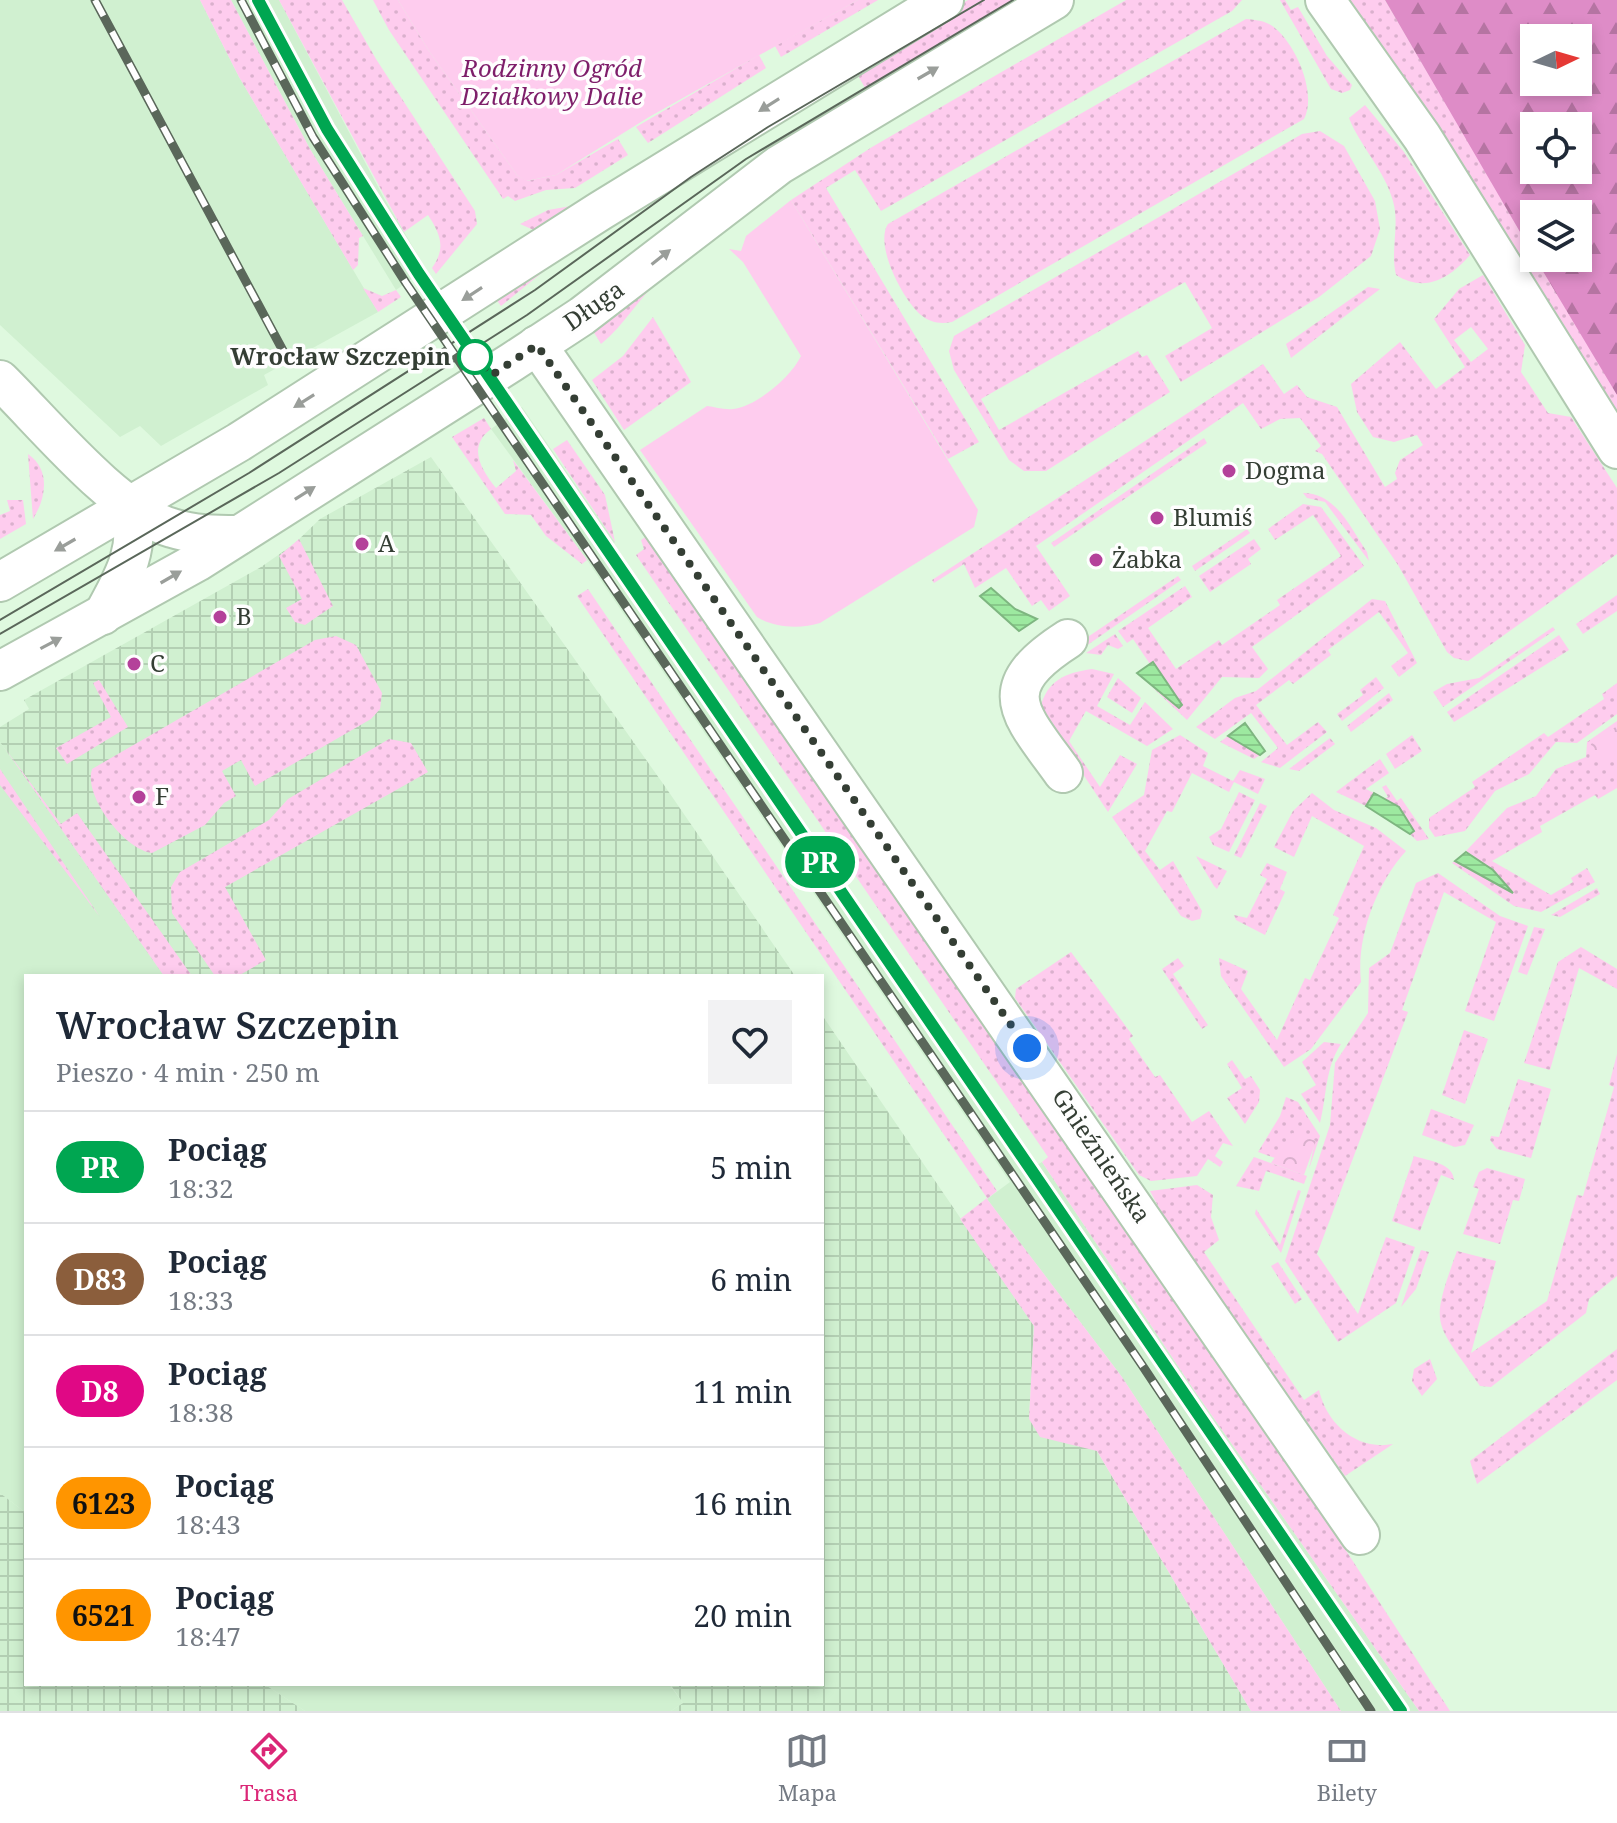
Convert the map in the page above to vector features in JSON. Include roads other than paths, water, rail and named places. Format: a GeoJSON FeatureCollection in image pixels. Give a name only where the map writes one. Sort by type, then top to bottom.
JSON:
{"type":"FeatureCollection","features":[{"type":"Feature","properties":{"kind":"street"},"geometry":{"type":"LineString","coordinates":[[0,582],[239,442],[806,81],[944,0]]}},
{"type":"Feature","properties":{"kind":"street","name":"Długa"},"geometry":{"type":"LineString","coordinates":[[0,671],[239,535],[537,345],[642,272],[779,165],[1054,0]]}},
{"type":"Feature","properties":{"kind":"street"},"geometry":{"type":"LineString","coordinates":[[1325,0],[1422,137],[1617,449]]}},
{"type":"Feature","properties":{"kind":"street","name":"Gnieźnieńska"},"geometry":{"type":"LineString","coordinates":[[537,345],[1360,1535]]}},
{"type":"Feature","properties":{"kind":"street"},"geometry":{"type":"LineString","coordinates":[[0,380],[130,507],[171,528],[200,534],[239,535]]}},
{"type":"Feature","properties":{"kind":"street"},"geometry":{"type":"LineString","coordinates":[[103,615],[134,550],[134,521],[130,507]]}},
{"type":"Feature","properties":{"kind":"street"},"geometry":{"type":"LineString","coordinates":[[1063,773],[1026,721],[1018,697],[1020,682],[1027,673],[1068,639]]}},
{"type":"Feature","properties":{"kind":"tram line"},"geometry":{"type":"LineString","coordinates":[[0,620],[249,473],[535,290],[691,177],[768,127],[984,0]]}},
{"type":"Feature","properties":{"kind":"tram line"},"geometry":{"type":"LineString","coordinates":[[0,634],[279,473],[527,315],[746,159],[1013,0]]}},
{"type":"Feature","properties":{"kind":"railway"},"geometry":{"type":"LineString","coordinates":[[95,0],[288,360]]}},
{"type":"Feature","properties":{"kind":"railway"},"geometry":{"type":"LineString","coordinates":[[241,0],[313,137],[406,283],[1144,1368],[1371,1711]]}},
{"type":"Feature","properties":{"kind":"railway"},"geometry":{"type":"LineString","coordinates":[[258,0],[327,129],[419,274],[1401,1711]]}},
{"type":"Feature","properties":{"kind":"train","name":"PR"},"geometry":{"type":"LineString","coordinates":[[258,0],[327,129],[419,274],[1401,1711]]}},
{"type":"Feature","properties":{"kind":"place","name":"Wrocław Szczepin"},"geometry":{"type":"Point","coordinates":[475,357]}},
{"type":"Feature","properties":{"kind":"place","name":"Dogma"},"geometry":{"type":"Point","coordinates":[1229,471]}},
{"type":"Feature","properties":{"kind":"place","name":"Blumiś"},"geometry":{"type":"Point","coordinates":[1157,518]}},
{"type":"Feature","properties":{"kind":"place","name":"A"},"geometry":{"type":"Point","coordinates":[362,544]}},
{"type":"Feature","properties":{"kind":"place","name":"Żabka"},"geometry":{"type":"Point","coordinates":[1096,560]}},
{"type":"Feature","properties":{"kind":"place","name":"B"},"geometry":{"type":"Point","coordinates":[220,617]}},
{"type":"Feature","properties":{"kind":"place","name":"C"},"geometry":{"type":"Point","coordinates":[134,664]}},
{"type":"Feature","properties":{"kind":"place","name":"F"},"geometry":{"type":"Point","coordinates":[139,797]}},
{"type":"Feature","properties":{"kind":"park label","name":"Rodzinny Ogród Działkowy Dalie"},"geometry":{"type":"Point","coordinates":[552,83]}}]}
